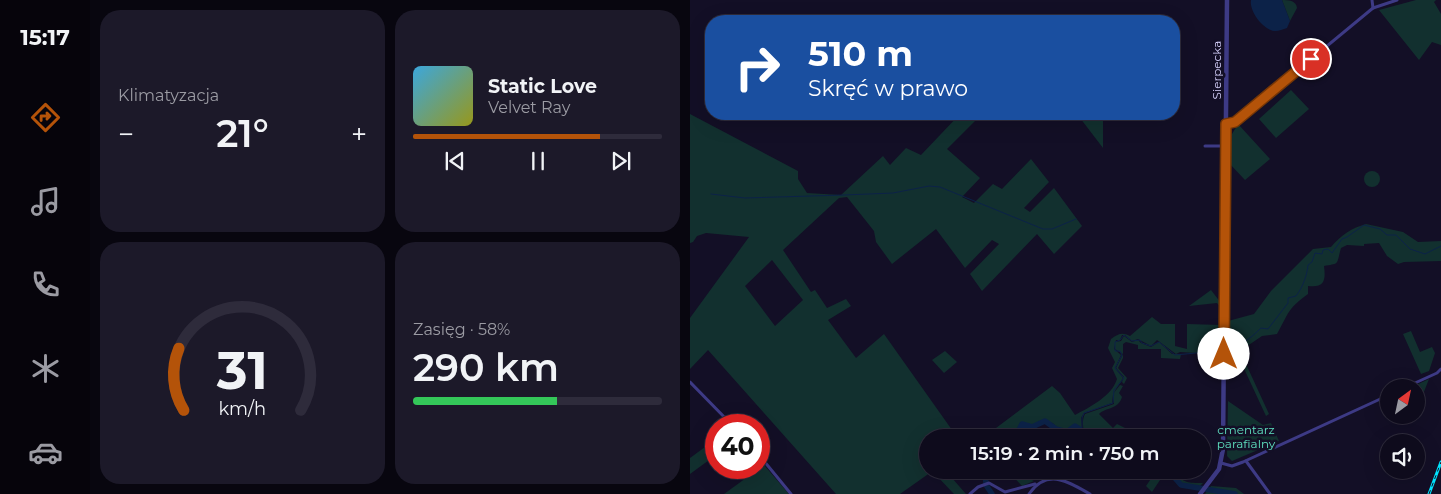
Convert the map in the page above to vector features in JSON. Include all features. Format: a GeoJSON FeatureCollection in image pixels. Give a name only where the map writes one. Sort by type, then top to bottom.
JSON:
{"type":"FeatureCollection","features":[{"type":"Feature","properties":{"kind":"street","name":"Sierpecka"},"geometry":{"type":"LineString","coordinates":[[1221,463],[1224,354],[1227,0]]}},
{"type":"Feature","properties":{"kind":"street"},"geometry":{"type":"LineString","coordinates":[[1372,0],[1373,8]]}},
{"type":"Feature","properties":{"kind":"street"},"geometry":{"type":"LineString","coordinates":[[1226,124],[1235,122],[1373,8],[1397,0]]}},
{"type":"Feature","properties":{"kind":"street"},"geometry":{"type":"LineString","coordinates":[[1206,146],[1226,146]]}},
{"type":"Feature","properties":{"kind":"street"},"geometry":{"type":"LineString","coordinates":[[1424,379],[1441,369]]}},
{"type":"Feature","properties":{"kind":"street"},"geometry":{"type":"LineString","coordinates":[[690,382],[721,414]]}},
{"type":"Feature","properties":{"kind":"street"},"geometry":{"type":"LineString","coordinates":[[1200,494],[1221,463],[1232,466],[1246,461],[1380,398]]}},
{"type":"Feature","properties":{"kind":"street"},"geometry":{"type":"LineString","coordinates":[[1246,461],[1270,494]]}},
{"type":"Feature","properties":{"kind":"street"},"geometry":{"type":"LineString","coordinates":[[770,469],[790,494]]}},
{"type":"Feature","properties":{"kind":"street"},"geometry":{"type":"LineString","coordinates":[[970,494],[978,487],[986,484],[1005,492],[1050,478],[1067,482],[1090,494]]}},
{"type":"Feature","properties":{"kind":"street"},"geometry":{"type":"LineString","coordinates":[[1029,494],[1035,484]]}},
{"type":"Feature","properties":{"kind":"green space"},"geometry":{"type":"Polygon","coordinates":[[[1282,0],[1291,1],[1296,5],[1297,8],[1290,21],[1282,0]]]}},
{"type":"Feature","properties":{"kind":"green space"},"geometry":{"type":"Polygon","coordinates":[[[1416,0],[1436,0],[1434,2],[1441,14],[1441,45],[1432,42],[1419,60],[1379,10],[1416,0]]]}},
{"type":"Feature","properties":{"kind":"green space"},"geometry":{"type":"Polygon","coordinates":[[[1291,90],[1309,109],[1276,138],[1259,119],[1291,90]]]}},
{"type":"Feature","properties":{"kind":"green space"},"geometry":{"type":"Polygon","coordinates":[[[690,114],[798,171],[798,179],[807,193],[841,195],[883,156],[890,165],[906,148],[921,155],[954,120],[976,120],[947,149],[980,178],[962,197],[974,203],[993,184],[1002,189],[1031,159],[1049,182],[1024,208],[1030,212],[1054,188],[1082,226],[1054,254],[1037,234],[982,291],[970,274],[999,244],[992,240],[965,268],[936,229],[892,264],[876,242],[874,231],[847,197],[839,198],[783,250],[811,292],[815,290],[827,308],[846,299],[851,306],[828,320],[856,358],[884,334],[951,429],[919,429],[919,479],[921,479],[900,494],[836,494],[770,420],[770,414],[765,414],[708,350],[690,369],[690,318],[749,237],[706,233],[697,236],[690,243],[690,114]],[[772,260],[745,286],[775,326],[803,300],[772,260]]]}},
{"type":"Feature","properties":{"kind":"green space"},"geometry":{"type":"Polygon","coordinates":[[[1082,120],[1103,120],[1103,148],[1082,120]]]}},
{"type":"Feature","properties":{"kind":"green space"},"geometry":{"type":"Polygon","coordinates":[[[1238,124],[1270,159],[1245,180],[1229,163],[1232,134],[1238,124]]]}},
{"type":"Feature","properties":{"kind":"green space"},"geometry":{"type":"Polygon","coordinates":[[[1372,171],[1380,179],[1372,187],[1364,179],[1372,171]]]}},
{"type":"Feature","properties":{"kind":"green space"},"geometry":{"type":"Polygon","coordinates":[[[1366,224],[1403,232],[1418,242],[1441,241],[1441,261],[1404,262],[1398,264],[1387,256],[1379,243],[1364,244],[1364,246],[1347,245],[1341,248],[1337,263],[1324,266],[1325,276],[1321,285],[1308,286],[1308,294],[1292,308],[1277,334],[1262,336],[1240,351],[1269,414],[1266,416],[1240,360],[1228,366],[1228,321],[1254,314],[1271,291],[1313,249],[1331,247],[1347,233],[1366,224]]]}},
{"type":"Feature","properties":{"kind":"green space"},"geometry":{"type":"Polygon","coordinates":[[[1211,290],[1221,303],[1221,308],[1217,303],[1189,306],[1211,290]]]}},
{"type":"Feature","properties":{"kind":"green space"},"geometry":{"type":"Polygon","coordinates":[[[1152,317],[1161,324],[1175,324],[1175,346],[1187,349],[1187,324],[1221,325],[1220,345],[1196,353],[1180,352],[1176,354],[1157,340],[1151,346],[1138,339],[1132,341],[1125,335],[1122,335],[1120,340],[1116,340],[1114,349],[1121,355],[1115,368],[1123,378],[1113,394],[1120,385],[1123,386],[1119,393],[1122,397],[1118,404],[1099,414],[1113,428],[1117,424],[1127,429],[1083,429],[1085,414],[1114,404],[1113,395],[1112,403],[1084,413],[1081,418],[1082,429],[1074,425],[1071,429],[1056,429],[1054,424],[1045,420],[1032,427],[1020,423],[1018,429],[995,429],[1052,386],[1060,393],[1075,415],[1100,400],[1110,391],[1117,379],[1112,368],[1115,362],[1108,348],[1111,339],[1120,334],[1125,334],[1130,336],[1152,317]]]}},
{"type":"Feature","properties":{"kind":"green space"},"geometry":{"type":"Polygon","coordinates":[[[1411,331],[1420,352],[1432,347],[1435,353],[1429,371],[1421,374],[1403,334],[1411,331]]]}},
{"type":"Feature","properties":{"kind":"green space"},"geometry":{"type":"Polygon","coordinates":[[[1124,336],[1132,342],[1138,340],[1151,347],[1159,342],[1172,354],[1181,354],[1180,359],[1161,358],[1161,349],[1138,349],[1138,345],[1126,342],[1123,344],[1123,354],[1115,349],[1115,342],[1121,341],[1124,336]]]}},
{"type":"Feature","properties":{"kind":"green space"},"geometry":{"type":"Polygon","coordinates":[[[945,351],[957,362],[944,373],[932,360],[945,351]]]}},
{"type":"Feature","properties":{"kind":"green space"},"geometry":{"type":"Polygon","coordinates":[[[1123,354],[1118,368],[1127,378],[1124,384],[1122,382],[1124,377],[1116,368],[1123,354]]]}},
{"type":"Feature","properties":{"kind":"green space"},"geometry":{"type":"Polygon","coordinates":[[[1429,379],[1425,389],[1425,381],[1429,379]]]}},
{"type":"Feature","properties":{"kind":"green space","name":"cmentarz parafialny"},"geometry":{"type":"Polygon","coordinates":[[[1228,401],[1263,425],[1271,423],[1279,441],[1232,461],[1227,456],[1228,401]]]}},
{"type":"Feature","properties":{"kind":"green space"},"geometry":{"type":"Polygon","coordinates":[[[705,447],[705,463],[690,474],[690,458],[705,447]]]}},
{"type":"Feature","properties":{"kind":"green space"},"geometry":{"type":"Polygon","coordinates":[[[770,472],[789,494],[724,494],[745,479],[770,479],[770,472]]]}},
{"type":"Feature","properties":{"kind":"green space"},"geometry":{"type":"Polygon","coordinates":[[[940,479],[953,479],[966,494],[954,494],[940,479]]]}},
{"type":"Feature","properties":{"kind":"green space"},"geometry":{"type":"Polygon","coordinates":[[[1016,479],[1030,479],[1034,481],[1022,486],[1016,479]]]}},
{"type":"Feature","properties":{"kind":"green space"},"geometry":{"type":"Polygon","coordinates":[[[1151,479],[1161,479],[1152,492],[1146,486],[1151,479]]]}},
{"type":"Feature","properties":{"kind":"green space"},"geometry":{"type":"Polygon","coordinates":[[[1176,479],[1191,483],[1203,483],[1199,487],[1181,484],[1176,479]]]}},
{"type":"Feature","properties":{"kind":"green space"},"geometry":{"type":"Polygon","coordinates":[[[1211,486],[1236,488],[1244,494],[1205,494],[1211,486]]]}},
{"type":"Feature","properties":{"kind":"water"},"geometry":{"type":"Polygon","coordinates":[[[1251,0],[1282,0],[1290,21],[1287,28],[1275,31],[1262,24],[1252,9],[1251,0]]]}},
{"type":"Feature","properties":{"kind":"waterway"},"geometry":{"type":"LineString","coordinates":[[711,194],[745,198],[844,195],[893,193],[929,186],[940,187],[1043,229],[1052,229],[1076,219]]}},
{"type":"Feature","properties":{"kind":"waterway"},"geometry":{"type":"LineString","coordinates":[[1226,347],[1231,347],[1245,341],[1261,328],[1268,329],[1288,303],[1288,298],[1296,296],[1304,281],[1308,265],[1312,262],[1315,253],[1322,254],[1323,250],[1328,249],[1332,253],[1342,239],[1364,225],[1380,229],[1387,235],[1396,235],[1410,249],[1425,254],[1441,246]]}},
{"type":"Feature","properties":{"kind":"waterway"},"geometry":{"type":"LineString","coordinates":[[1082,429],[1084,413],[1113,403],[1114,390],[1124,378],[1115,368],[1122,355],[1120,351],[1115,351],[1115,342],[1124,335],[1132,341],[1140,340],[1142,343],[1151,346],[1159,342],[1175,355],[1196,353],[1222,347]]}},
{"type":"Feature","properties":{"kind":"waterway"},"geometry":{"type":"LineString","coordinates":[[1020,429],[1022,424],[1032,427],[1045,421],[1056,429]]}},
{"type":"Feature","properties":{"kind":"waterway"},"geometry":{"type":"LineString","coordinates":[[1071,429],[1075,426],[1079,429]]}},
{"type":"Feature","properties":{"kind":"waterway"},"geometry":{"type":"LineString","coordinates":[[986,479],[986,485],[992,494]]}},
{"type":"Feature","properties":{"kind":"waterway"},"geometry":{"type":"LineString","coordinates":[[1176,479],[1181,485],[1235,494]]}},
{"type":"Feature","properties":{"kind":"railway"},"geometry":{"type":"LineString","coordinates":[[1429,494],[1441,462]]}},
{"type":"Feature","properties":{"kind":"route"},"geometry":{"type":"LineString","coordinates":[[1224,354],[1226,124],[1235,122],[1311,59]]}}]}
